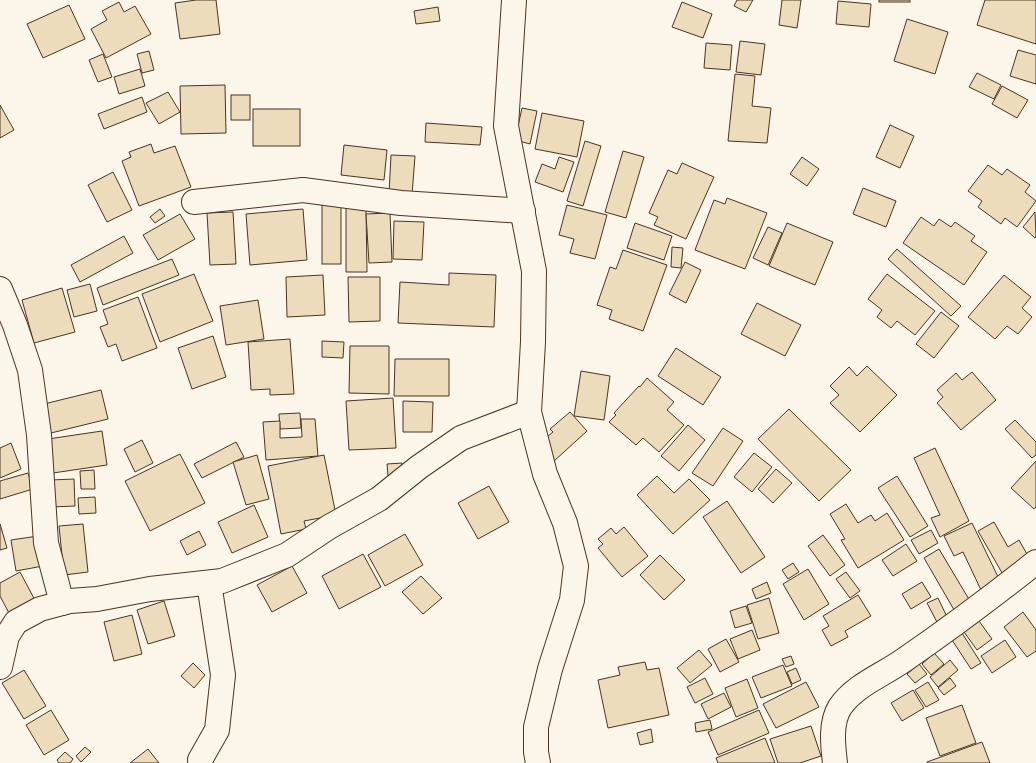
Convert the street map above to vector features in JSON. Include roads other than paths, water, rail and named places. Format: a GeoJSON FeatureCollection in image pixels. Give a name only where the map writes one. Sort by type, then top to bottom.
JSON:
{"type":"FeatureCollection","features":[{"type":"Feature","properties":{"kind":"street"},"geometry":{"type":"LineString","coordinates":[[514,0],[506,126],[534,272],[529,412],[545,474],[565,523],[576,566],[572,600],[550,669],[536,727],[538,763]]}},
{"type":"Feature","properties":{"kind":"street"},"geometry":{"type":"LineString","coordinates":[[194,202],[303,190],[401,203],[523,211]]}},
{"type":"Feature","properties":{"kind":"street"},"geometry":{"type":"LineString","coordinates":[[0,289],[15,325],[30,370],[39,435],[46,543],[62,603]]}},
{"type":"Feature","properties":{"kind":"street"},"geometry":{"type":"LineString","coordinates":[[0,667],[7,636],[16,622],[40,609],[70,601],[97,599],[150,589],[222,581],[286,555],[329,527],[379,499],[419,467],[461,438],[529,412]]}},
{"type":"Feature","properties":{"kind":"street"},"geometry":{"type":"LineString","coordinates":[[835,763],[832,744],[834,722],[839,709],[850,694],[902,662],[970,614],[1036,562]]}},
{"type":"Feature","properties":{"kind":"street"},"geometry":{"type":"LineString","coordinates":[[200,760],[217,730],[222,674],[210,583]]}}]}
